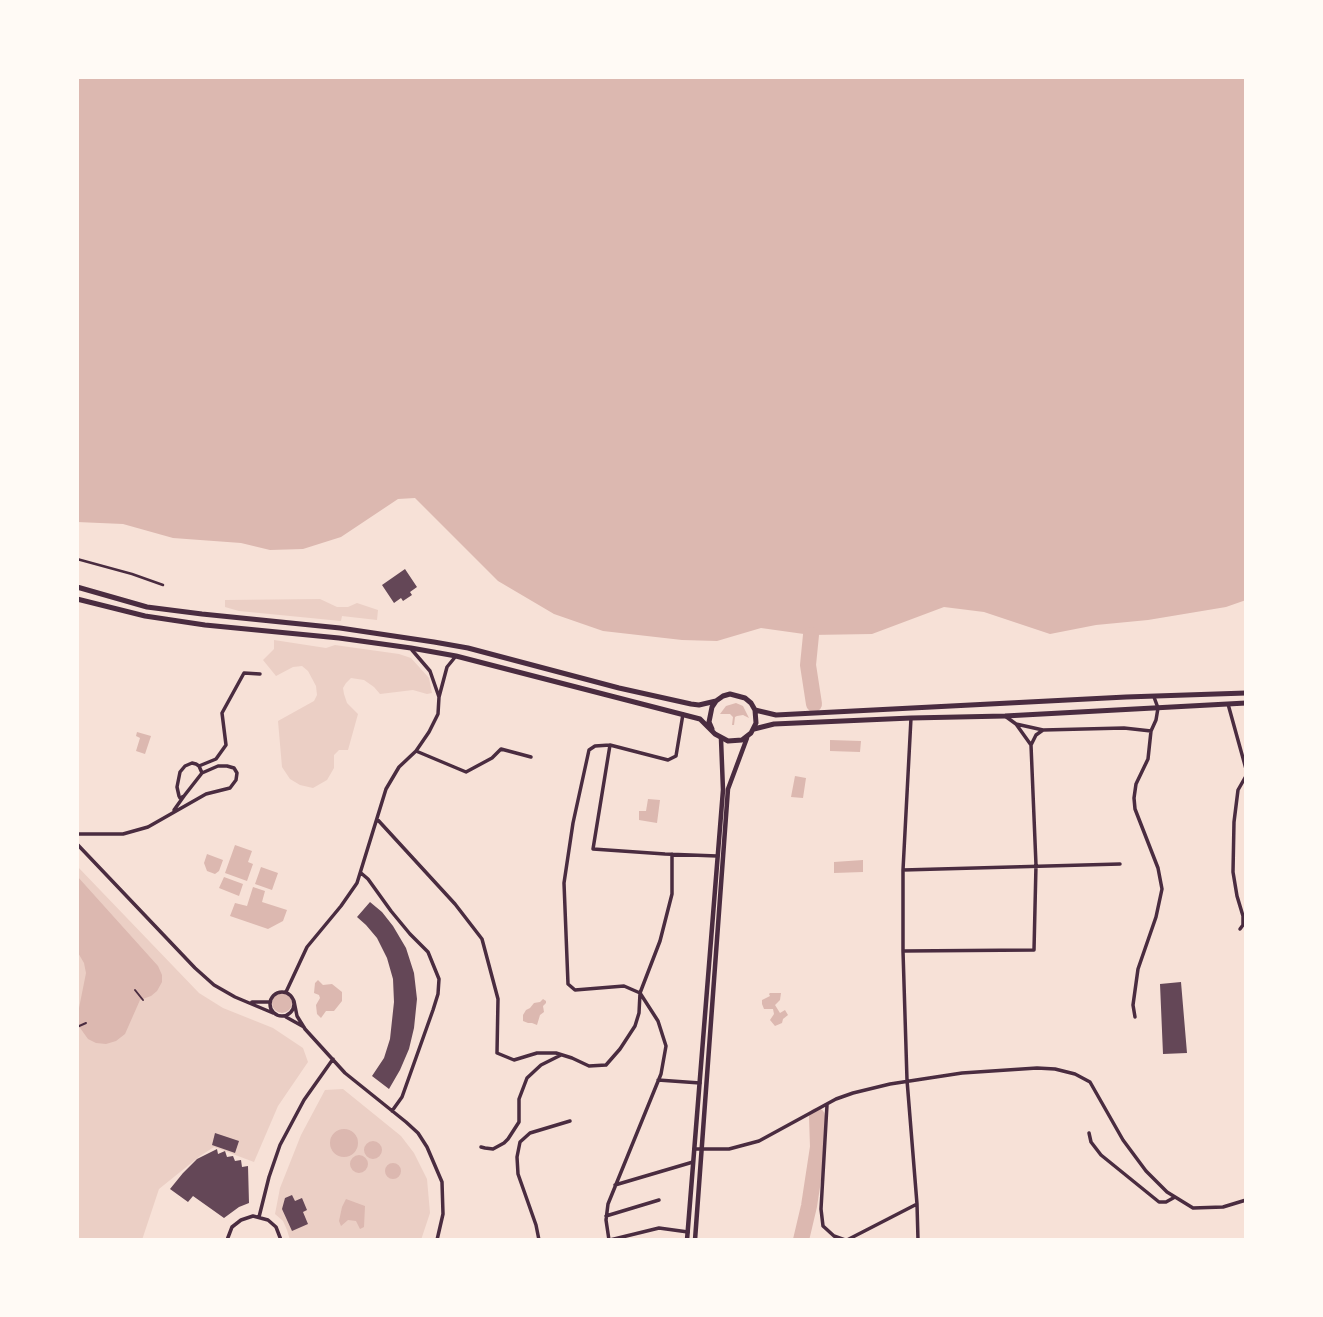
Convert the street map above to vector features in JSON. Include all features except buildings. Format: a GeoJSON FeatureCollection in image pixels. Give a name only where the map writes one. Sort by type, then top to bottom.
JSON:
{"type":"FeatureCollection","features":[{"type":"Feature","properties":{"kind":"main road"},"geometry":{"type":"LineString","coordinates":[[77,587],[147,607],[340,628],[468,648],[691,704],[716,701]]}},
{"type":"Feature","properties":{"kind":"main road"},"geometry":{"type":"LineString","coordinates":[[77,599],[145,616],[411,648],[456,656],[700,719],[721,739],[735,742],[747,737],[754,729],[757,716],[755,710],[751,703],[738,695],[723,696],[716,701],[709,714],[712,729]]}},
{"type":"Feature","properties":{"kind":"main road"},"geometry":{"type":"LineString","coordinates":[[755,710],[776,715],[1246,694]]}},
{"type":"Feature","properties":{"kind":"main road"},"geometry":{"type":"LineString","coordinates":[[754,729],[775,724],[1246,704]]}},
{"type":"Feature","properties":{"kind":"street"},"geometry":{"type":"LineString","coordinates":[[77,559],[163,585]]}},
{"type":"Feature","properties":{"kind":"street"},"geometry":{"type":"LineString","coordinates":[[411,648],[430,671],[439,697]]}},
{"type":"Feature","properties":{"kind":"street"},"geometry":{"type":"LineString","coordinates":[[286,992],[307,947],[358,883],[386,789],[429,732],[438,714],[439,697],[447,667],[456,656]]}},
{"type":"Feature","properties":{"kind":"street"},"geometry":{"type":"LineString","coordinates":[[199,766],[216,759],[226,745],[222,713],[244,673],[260,674]]}},
{"type":"Feature","properties":{"kind":"street"},"geometry":{"type":"LineString","coordinates":[[1135,1017],[1133,1005],[1138,969],[1156,917],[1162,890],[1158,868],[1133,798],[1136,783],[1148,759],[1158,708],[1154,697]]}},
{"type":"Feature","properties":{"kind":"street"},"geometry":{"type":"LineString","coordinates":[[1228,704],[1246,769]]}},
{"type":"Feature","properties":{"kind":"street"},"geometry":{"type":"LineString","coordinates":[[683,714],[676,756],[668,760],[610,745],[595,746],[589,750],[573,823],[564,883],[568,984],[575,990],[624,986],[640,993],[658,1021],[666,1046],[661,1073],[608,1204],[606,1216],[609,1240],[659,1227],[688,1232]]}},
{"type":"Feature","properties":{"kind":"street"},"geometry":{"type":"LineString","coordinates":[[904,951],[1034,950],[1036,865],[1031,745],[1016,724],[1005,716]]}},
{"type":"Feature","properties":{"kind":"street"},"geometry":{"type":"LineString","coordinates":[[911,718],[903,870],[904,951],[907,1080],[918,1240]]}},
{"type":"Feature","properties":{"kind":"street"},"geometry":{"type":"LineString","coordinates":[[1016,724],[1044,730],[1124,727],[1152,731]]}},
{"type":"Feature","properties":{"kind":"street"},"geometry":{"type":"LineString","coordinates":[[1031,745],[1044,730]]}},
{"type":"Feature","properties":{"kind":"street"},"geometry":{"type":"LineString","coordinates":[[687,1240],[720,856],[729,789],[747,737]]}},
{"type":"Feature","properties":{"kind":"street"},"geometry":{"type":"LineString","coordinates":[[695,1240],[720,856],[723,790],[721,739]]}},
{"type":"Feature","properties":{"kind":"street"},"geometry":{"type":"LineString","coordinates":[[610,745],[593,849],[720,856]]}},
{"type":"Feature","properties":{"kind":"street"},"geometry":{"type":"LineString","coordinates":[[416,751],[466,772],[492,758],[501,749],[531,757]]}},
{"type":"Feature","properties":{"kind":"street"},"geometry":{"type":"LineString","coordinates":[[184,796],[179,796],[177,787],[180,772],[192,763],[199,766],[202,773]]}},
{"type":"Feature","properties":{"kind":"street"},"geometry":{"type":"LineString","coordinates":[[77,834],[122,834],[148,827],[206,794],[230,788],[236,780],[234,768],[218,766],[202,773],[170,814]]}},
{"type":"Feature","properties":{"kind":"street"},"geometry":{"type":"LineString","coordinates":[[1240,929],[1243,916],[1233,872],[1234,822],[1238,790],[1246,776]]}},
{"type":"Feature","properties":{"kind":"street"},"geometry":{"type":"LineString","coordinates":[[377,819],[455,904],[482,939],[498,999],[497,1053],[514,1060],[537,1052],[561,1055],[589,1066],[606,1065],[620,1049],[635,1026],[640,993],[660,941],[672,894],[672,854]]}},
{"type":"Feature","properties":{"kind":"street"},"geometry":{"type":"LineString","coordinates":[[77,844],[214,985],[305,1028]]}},
{"type":"Feature","properties":{"kind":"street"},"geometry":{"type":"LineString","coordinates":[[903,870],[1120,864]]}},
{"type":"Feature","properties":{"kind":"street"},"geometry":{"type":"LineString","coordinates":[[361,873],[410,934],[428,951],[439,979],[438,994],[429,1022],[402,1097],[392,1111]]}},
{"type":"Feature","properties":{"kind":"street"},"geometry":{"type":"LineString","coordinates":[[273,1013],[270,1002],[274,995],[277,992],[286,992],[292,997],[297,1016],[305,1028],[345,1073],[418,1133],[442,1182],[443,1214],[437,1240]]}},
{"type":"Feature","properties":{"kind":"street"},"geometry":{"type":"LineString","coordinates":[[284,1016],[293,1009],[294,1001]]}},
{"type":"Feature","properties":{"kind":"street"},"geometry":{"type":"LineString","coordinates":[[250,1003],[270,1002]]}},
{"type":"Feature","properties":{"kind":"street"},"geometry":{"type":"LineString","coordinates":[[481,1147],[493,1149],[508,1139],[519,1122],[519,1099],[527,1078],[541,1065],[561,1055]]}},
{"type":"Feature","properties":{"kind":"street"},"geometry":{"type":"LineString","coordinates":[[259,1217],[280,1145],[304,1100],[333,1059]]}},
{"type":"Feature","properties":{"kind":"street"},"geometry":{"type":"LineString","coordinates":[[694,1149],[729,1149],[759,1141],[853,1093],[907,1080],[962,1073],[1055,1069],[1075,1074],[1090,1082],[1123,1140],[1146,1171],[1167,1192],[1194,1208],[1223,1207],[1246,1200]]}},
{"type":"Feature","properties":{"kind":"street"},"geometry":{"type":"LineString","coordinates":[[658,1080],[700,1083]]}},
{"type":"Feature","properties":{"kind":"street"},"geometry":{"type":"LineString","coordinates":[[827,1104],[821,1209],[823,1226],[834,1236],[846,1240],[917,1204]]}},
{"type":"Feature","properties":{"kind":"street"},"geometry":{"type":"LineString","coordinates":[[539,1240],[518,1174],[520,1142],[530,1133],[570,1121]]}},
{"type":"Feature","properties":{"kind":"street"},"geometry":{"type":"LineString","coordinates":[[1089,1133],[1091,1142],[1101,1155],[1158,1202],[1166,1202],[1175,1197]]}},
{"type":"Feature","properties":{"kind":"street"},"geometry":{"type":"LineString","coordinates":[[614,1185],[693,1162]]}},
{"type":"Feature","properties":{"kind":"street"},"geometry":{"type":"LineString","coordinates":[[606,1216],[659,1200]]}},
{"type":"Feature","properties":{"kind":"street"},"geometry":{"type":"LineString","coordinates":[[228,1240],[232,1227],[253,1216],[268,1220],[276,1227],[281,1240]]}},
{"type":"Feature","properties":{"kind":"path"},"geometry":{"type":"LineString","coordinates":[[135,990],[143,1000]]}},
{"type":"Feature","properties":{"kind":"path"},"geometry":{"type":"LineString","coordinates":[[77,1027],[86,1023]]}},
{"type":"Feature","properties":{"kind":"shaded area"},"geometry":{"type":"Polygon","coordinates":[[[77,77],[1246,77],[1246,600],[1226,607],[1050,634],[984,612],[944,607],[872,634],[811,635],[761,628],[717,641],[682,640],[603,631],[554,614],[498,581],[415,498],[398,499],[341,537],[303,549],[270,550],[241,543],[173,538],[123,524],[77,522],[77,77]]]}},
{"type":"Feature","properties":{"kind":"shaded area"},"geometry":{"type":"Polygon","coordinates":[[[320,599],[337,607],[348,607],[357,603],[378,610],[377,620],[342,616],[341,621],[239,611],[225,607],[225,600],[320,599]]]}},
{"type":"Feature","properties":{"kind":"shaded area"},"geometry":{"type":"Polygon","coordinates":[[[274,640],[326,648],[335,645],[411,658],[429,678],[432,693],[413,690],[380,694],[364,680],[351,678],[343,688],[344,694],[347,703],[358,714],[348,750],[339,750],[334,755],[334,768],[327,780],[313,788],[300,785],[290,779],[282,767],[278,721],[314,701],[317,695],[316,686],[302,666],[293,667],[276,676],[263,660],[274,649],[274,640]]]}},
{"type":"Feature","properties":{"kind":"shaded area"},"geometry":{"type":"Polygon","coordinates":[[[736,703],[743,706],[749,718],[737,716],[732,725],[733,717],[730,714],[720,714],[726,706],[736,703]]]}},
{"type":"Feature","properties":{"kind":"shaded area"},"geometry":{"type":"Polygon","coordinates":[[[137,732],[151,736],[145,754],[136,751],[140,738],[136,736],[137,732]]]}},
{"type":"Feature","properties":{"kind":"shaded area"},"geometry":{"type":"Polygon","coordinates":[[[830,740],[861,741],[860,752],[830,751],[830,740]]]}},
{"type":"Feature","properties":{"kind":"shaded area"},"geometry":{"type":"Polygon","coordinates":[[[795,776],[806,778],[803,798],[791,797],[795,776]]]}},
{"type":"Feature","properties":{"kind":"shaded area"},"geometry":{"type":"Polygon","coordinates":[[[648,799],[660,800],[657,823],[639,820],[639,811],[646,811],[648,799]]]}},
{"type":"Feature","properties":{"kind":"shaded area"},"geometry":{"type":"Polygon","coordinates":[[[235,845],[252,851],[248,862],[253,864],[247,881],[225,873],[235,845]]]}},
{"type":"Feature","properties":{"kind":"shaded area"},"geometry":{"type":"Polygon","coordinates":[[[207,854],[223,860],[215,874],[207,871],[204,863],[207,854]]]}},
{"type":"Feature","properties":{"kind":"shaded area"},"geometry":{"type":"Polygon","coordinates":[[[863,860],[863,872],[834,873],[834,862],[863,860]]]}},
{"type":"Feature","properties":{"kind":"shaded area"},"geometry":{"type":"Polygon","coordinates":[[[77,866],[199,993],[223,1008],[273,1028],[303,1048],[308,1062],[278,1106],[254,1162],[214,1147],[200,1156],[159,1189],[142,1240],[77,1240],[77,866]]]}},
{"type":"Feature","properties":{"kind":"shaded area"},"geometry":{"type":"Polygon","coordinates":[[[261,867],[278,873],[272,890],[255,884],[261,867]]]}},
{"type":"Feature","properties":{"kind":"shaded area"},"geometry":{"type":"Polygon","coordinates":[[[77,876],[158,966],[162,975],[157,991],[140,1000],[125,1034],[106,1044],[88,1039],[78,1025],[86,973],[77,951],[77,876]]]}},
{"type":"Feature","properties":{"kind":"shaded area"},"geometry":{"type":"Polygon","coordinates":[[[224,877],[243,884],[239,896],[219,888],[224,877]]]}},
{"type":"Feature","properties":{"kind":"shaded area"},"geometry":{"type":"Polygon","coordinates":[[[253,887],[265,891],[262,902],[287,910],[283,921],[268,929],[230,916],[235,903],[247,906],[253,887]]]}},
{"type":"Feature","properties":{"kind":"shaded area"},"geometry":{"type":"Polygon","coordinates":[[[318,980],[323,985],[332,984],[342,992],[342,1001],[334,1011],[326,1011],[321,1018],[317,1014],[316,1005],[320,998],[314,993],[318,980]]]}},
{"type":"Feature","properties":{"kind":"shaded area"},"geometry":{"type":"Polygon","coordinates":[[[282,993],[289,996],[292,1003],[289,1010],[282,1013],[275,1010],[272,1003],[275,996],[282,993]]]}},
{"type":"Feature","properties":{"kind":"shaded area"},"geometry":{"type":"Polygon","coordinates":[[[770,993],[781,993],[780,1000],[775,1005],[780,1013],[785,1010],[788,1015],[782,1023],[775,1026],[770,1020],[774,1014],[773,1009],[764,1009],[762,1004],[762,1000],[770,996],[770,993]]]}},
{"type":"Feature","properties":{"kind":"shaded area"},"geometry":{"type":"Polygon","coordinates":[[[543,999],[546,1001],[544,1012],[537,1025],[523,1021],[526,1010],[543,999]]]}},
{"type":"Feature","properties":{"kind":"shaded area"},"geometry":{"type":"Polygon","coordinates":[[[343,1089],[401,1136],[414,1153],[427,1179],[430,1213],[421,1240],[290,1240],[283,1221],[275,1214],[280,1188],[301,1135],[325,1090],[343,1089]]]}},
{"type":"Feature","properties":{"kind":"shaded area"},"geometry":{"type":"Polygon","coordinates":[[[344,1129],[354,1133],[358,1143],[354,1153],[344,1157],[334,1153],[330,1143],[334,1133],[344,1129]]]}},
{"type":"Feature","properties":{"kind":"shaded area"},"geometry":{"type":"Polygon","coordinates":[[[373,1141],[379,1144],[382,1150],[379,1156],[373,1159],[367,1156],[364,1150],[367,1144],[373,1141]]]}},
{"type":"Feature","properties":{"kind":"shaded area"},"geometry":{"type":"Polygon","coordinates":[[[359,1155],[365,1158],[368,1164],[365,1170],[359,1173],[353,1170],[350,1164],[353,1158],[359,1155]]]}},
{"type":"Feature","properties":{"kind":"shaded area"},"geometry":{"type":"Polygon","coordinates":[[[390,1163],[396,1163],[401,1171],[399,1177],[390,1179],[385,1174],[385,1168],[390,1163]]]}},
{"type":"Feature","properties":{"kind":"shaded area"},"geometry":{"type":"Polygon","coordinates":[[[346,1199],[365,1206],[364,1227],[360,1229],[356,1221],[348,1220],[341,1226],[339,1221],[346,1199]]]}},
{"type":"Feature","properties":{"kind":"waterway"},"geometry":{"type":"LineString","coordinates":[[811,635],[808,665],[814,704]]}},
{"type":"Feature","properties":{"kind":"waterway"},"geometry":{"type":"LineString","coordinates":[[801,1240],[818,1147],[817,1116]]}}]}
